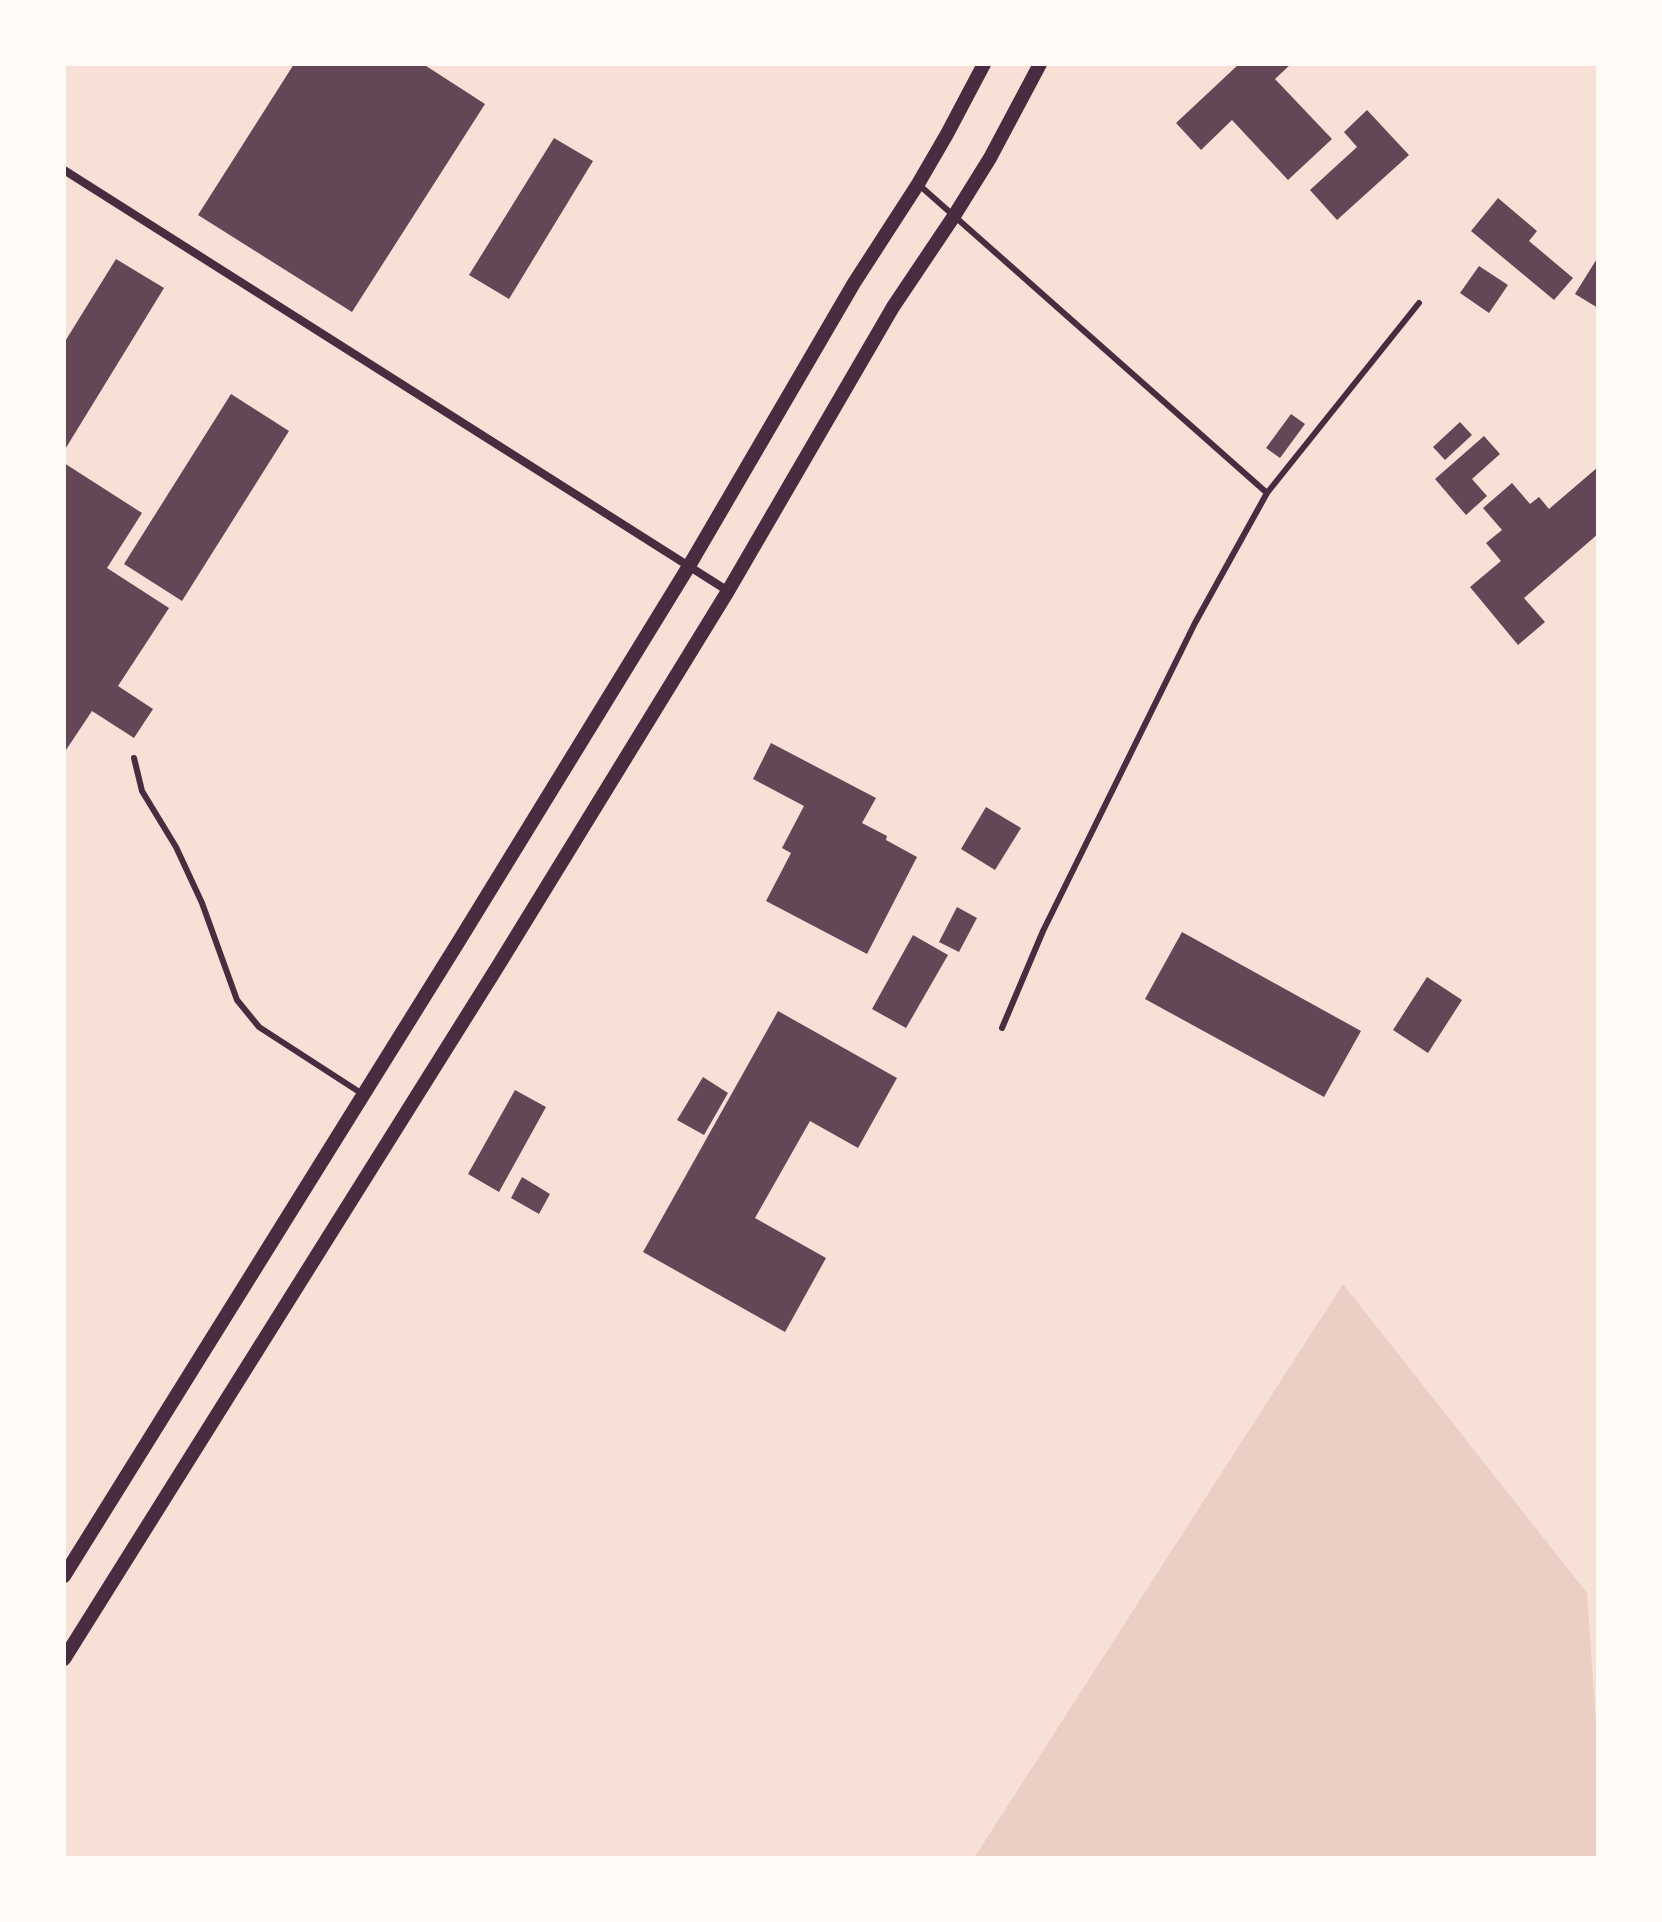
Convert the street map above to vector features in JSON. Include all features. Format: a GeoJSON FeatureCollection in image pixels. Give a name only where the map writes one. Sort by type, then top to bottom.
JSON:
{"type":"FeatureCollection","features":[{"type":"Feature","properties":{"kind":"street"},"geometry":{"type":"LineString","coordinates":[[64,1576],[689,566],[854,283],[918,184],[984,64]]}},
{"type":"Feature","properties":{"kind":"street"},"geometry":{"type":"LineString","coordinates":[[64,1659],[490,979],[728,591],[893,307],[990,158],[1040,64]]}},
{"type":"Feature","properties":{"kind":"street"},"geometry":{"type":"LineString","coordinates":[[64,170],[728,591]]}},
{"type":"Feature","properties":{"kind":"lane"},"geometry":{"type":"LineString","coordinates":[[918,184],[1267,493]]}},
{"type":"Feature","properties":{"kind":"lane"},"geometry":{"type":"LineString","coordinates":[[1002,1028],[1043,931],[1195,623],[1267,493],[1419,303]]}},
{"type":"Feature","properties":{"kind":"lane"},"geometry":{"type":"LineString","coordinates":[[134,758],[142,791],[176,847],[202,903],[237,1000],[259,1027],[364,1095]]}},
{"type":"Feature","properties":{"kind":"shaded area"},"geometry":{"type":"Polygon","coordinates":[[[1343,1284],[1587,1593],[1598,1750],[1598,1858],[974,1858],[1343,1284]]]}},
{"type":"Feature","properties":{"kind":"building"},"geometry":{"type":"Polygon","coordinates":[[[294,64],[423,64],[485,104],[352,312],[198,215],[294,64]]]}},
{"type":"Feature","properties":{"kind":"building"},"geometry":{"type":"Polygon","coordinates":[[[1239,64],[1291,64],[1275,79],[1332,139],[1288,180],[1232,120],[1201,150],[1176,123],[1239,64]]]}},
{"type":"Feature","properties":{"kind":"building"},"geometry":{"type":"Polygon","coordinates":[[[1367,110],[1409,155],[1337,220],[1310,190],[1357,147],[1344,132],[1367,110]]]}},
{"type":"Feature","properties":{"kind":"building"},"geometry":{"type":"Polygon","coordinates":[[[554,138],[593,161],[509,299],[469,275],[554,138]]]}},
{"type":"Feature","properties":{"kind":"building"},"geometry":{"type":"Polygon","coordinates":[[[1498,198],[1537,231],[1529,241],[1573,278],[1554,300],[1471,231],[1498,198]]]}},
{"type":"Feature","properties":{"kind":"building"},"geometry":{"type":"Polygon","coordinates":[[[1598,257],[1598,308],[1575,294],[1598,257]]]}},
{"type":"Feature","properties":{"kind":"building"},"geometry":{"type":"Polygon","coordinates":[[[116,259],[164,288],[64,451],[64,343],[116,259]]]}},
{"type":"Feature","properties":{"kind":"building"},"geometry":{"type":"Polygon","coordinates":[[[1479,266],[1508,285],[1489,313],[1460,293],[1479,266]]]}},
{"type":"Feature","properties":{"kind":"building"},"geometry":{"type":"Polygon","coordinates":[[[231,394],[289,431],[182,601],[124,564],[231,394]]]}},
{"type":"Feature","properties":{"kind":"building"},"geometry":{"type":"Polygon","coordinates":[[[1291,414],[1305,424],[1280,458],[1266,448],[1291,414]]]}},
{"type":"Feature","properties":{"kind":"building"},"geometry":{"type":"Polygon","coordinates":[[[1460,422],[1472,435],[1445,460],[1433,447],[1460,422]]]}},
{"type":"Feature","properties":{"kind":"building"},"geometry":{"type":"Polygon","coordinates":[[[1484,436],[1500,454],[1472,479],[1487,496],[1466,515],[1435,479],[1484,436]]]}},
{"type":"Feature","properties":{"kind":"building"},"geometry":{"type":"Polygon","coordinates":[[[64,463],[142,513],[107,568],[169,608],[118,686],[153,709],[134,738],[92,711],[64,753],[64,463]]]}},
{"type":"Feature","properties":{"kind":"building"},"geometry":{"type":"Polygon","coordinates":[[[1598,467],[1598,534],[1524,598],[1545,622],[1518,645],[1470,587],[1501,561],[1486,543],[1502,530],[1483,508],[1512,483],[1530,504],[1539,497],[1549,509],[1598,467]]]}},
{"type":"Feature","properties":{"kind":"building"},"geometry":{"type":"Polygon","coordinates":[[[771,743],[876,798],[862,823],[917,857],[867,954],[766,901],[791,853],[782,848],[804,806],[753,779],[771,743]]]}},
{"type":"Feature","properties":{"kind":"building"},"geometry":{"type":"Polygon","coordinates":[[[986,807],[1021,828],[995,870],[961,849],[986,807]]]}},
{"type":"Feature","properties":{"kind":"building"},"geometry":{"type":"Polygon","coordinates":[[[957,907],[977,918],[959,952],[939,942],[957,907]]]}},
{"type":"Feature","properties":{"kind":"building"},"geometry":{"type":"Polygon","coordinates":[[[1182,932],[1361,1031],[1324,1097],[1145,999],[1182,932]]]}},
{"type":"Feature","properties":{"kind":"building"},"geometry":{"type":"Polygon","coordinates":[[[913,935],[948,955],[906,1028],[872,1009],[913,935]]]}},
{"type":"Feature","properties":{"kind":"building"},"geometry":{"type":"Polygon","coordinates":[[[1427,977],[1462,1000],[1428,1053],[1393,1030],[1427,977]]]}},
{"type":"Feature","properties":{"kind":"building"},"geometry":{"type":"Polygon","coordinates":[[[778,1011],[897,1078],[858,1148],[810,1121],[755,1218],[826,1258],[785,1332],[643,1252],[778,1011]]]}},
{"type":"Feature","properties":{"kind":"building"},"geometry":{"type":"Polygon","coordinates":[[[703,1077],[728,1093],[704,1135],[677,1120],[703,1077]]]}},
{"type":"Feature","properties":{"kind":"building"},"geometry":{"type":"Polygon","coordinates":[[[515,1090],[546,1107],[499,1192],[468,1174],[515,1090]]]}},
{"type":"Feature","properties":{"kind":"building"},"geometry":{"type":"Polygon","coordinates":[[[522,1177],[550,1194],[539,1214],[511,1198],[522,1177]]]}}]}
